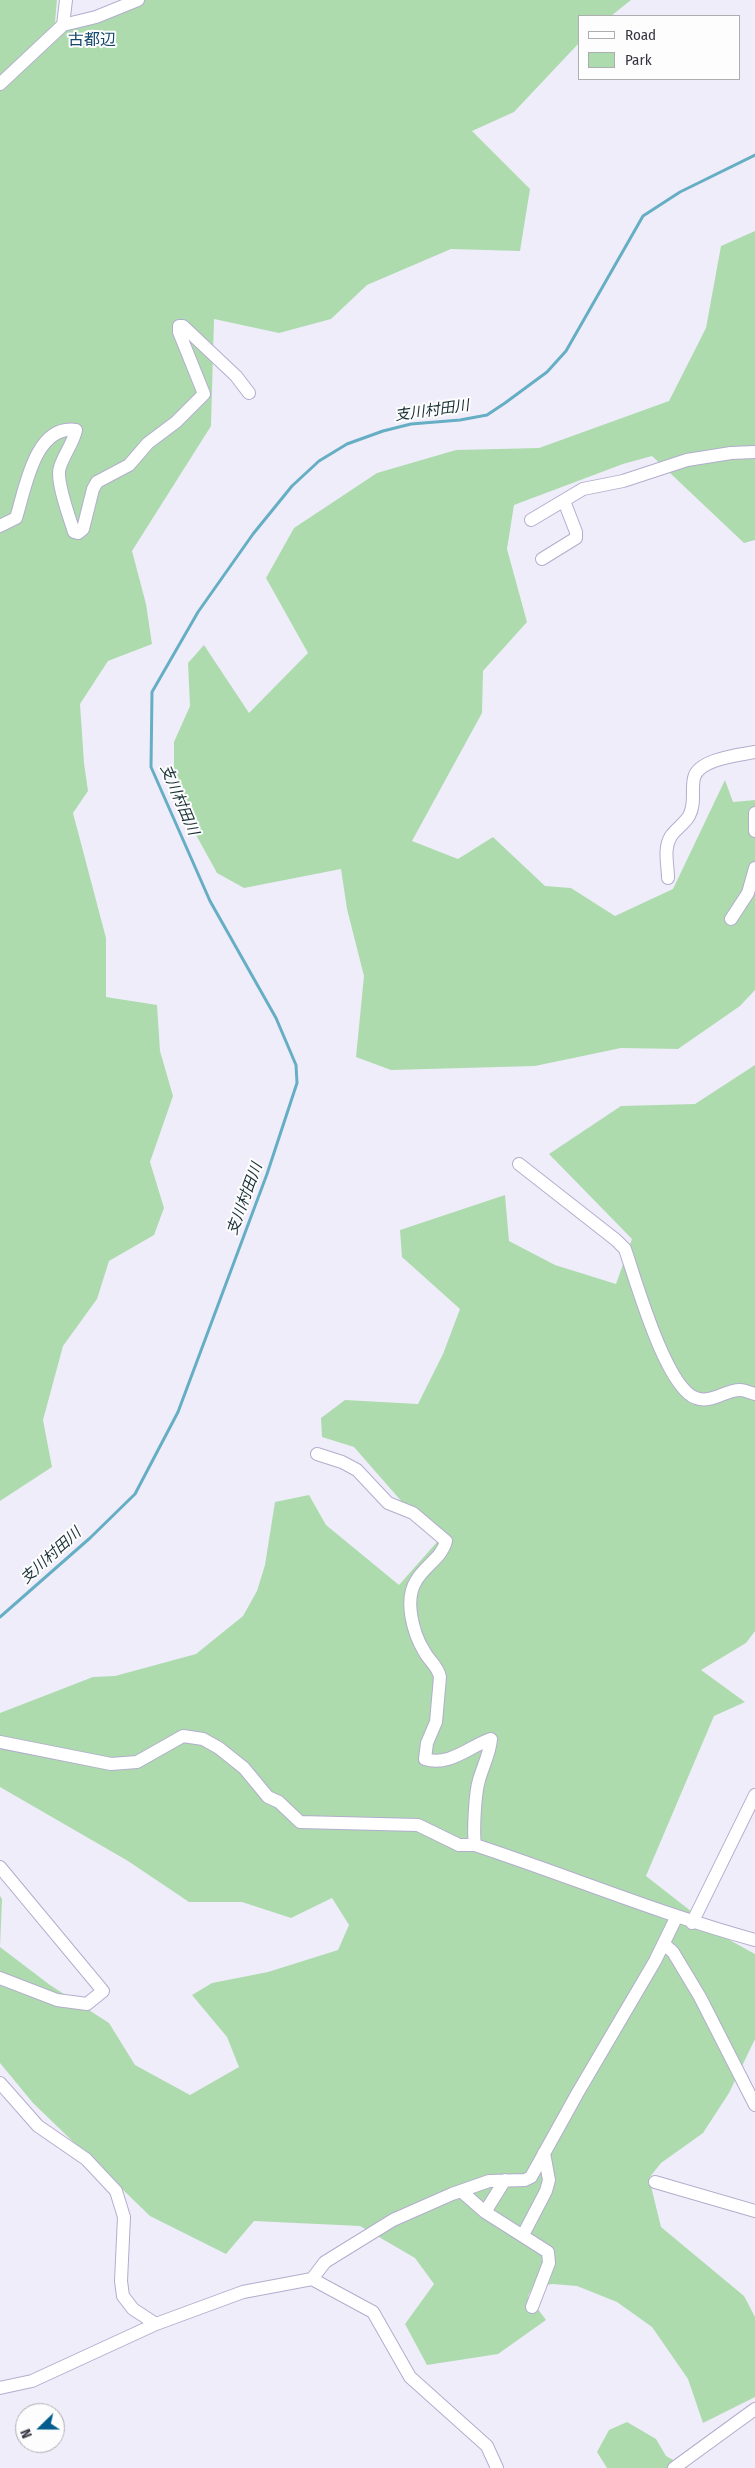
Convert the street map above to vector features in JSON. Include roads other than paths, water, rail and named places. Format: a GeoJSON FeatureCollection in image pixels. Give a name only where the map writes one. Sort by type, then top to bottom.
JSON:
{"type":"FeatureCollection","features":[{"type":"Feature","properties":{"kind":"street"},"geometry":{"type":"LineString","coordinates":[[63,25],[66,0]]}},
{"type":"Feature","properties":{"kind":"street"},"geometry":{"type":"LineString","coordinates":[[0,84],[63,25],[96,17],[138,0]]}},
{"type":"Feature","properties":{"kind":"street"},"geometry":{"type":"LineString","coordinates":[[0,526],[16,518],[30,467],[40,448],[57,434],[69,429],[76,430],[59,468],[59,479],[74,532],[78,533],[83,529],[93,489],[97,482],[129,465],[148,443],[176,422],[204,394],[179,332],[179,326],[183,326],[236,376],[249,393]]}},
{"type":"Feature","properties":{"kind":"street"},"geometry":{"type":"LineString","coordinates":[[531,520],[584,489],[623,481],[687,460],[730,453],[755,452]]}},
{"type":"Feature","properties":{"kind":"street"},"geometry":{"type":"LineString","coordinates":[[542,559],[576,538],[576,532],[564,501]]}},
{"type":"Feature","properties":{"kind":"street"},"geometry":{"type":"LineString","coordinates":[[668,878],[666,852],[670,837],[689,816],[694,802],[694,778],[698,771],[709,762],[755,752]]}},
{"type":"Feature","properties":{"kind":"street"},"geometry":{"type":"LineString","coordinates":[[755,813],[755,831]]}},
{"type":"Feature","properties":{"kind":"street"},"geometry":{"type":"LineString","coordinates":[[731,919],[748,893],[755,868]]}},
{"type":"Feature","properties":{"kind":"street"},"geometry":{"type":"LineString","coordinates":[[519,1164],[616,1240],[624,1249],[662,1353],[673,1376],[684,1391],[696,1398],[708,1399],[740,1390],[755,1394]]}},
{"type":"Feature","properties":{"kind":"street"},"geometry":{"type":"LineString","coordinates":[[317,1454],[342,1462],[357,1470],[388,1503],[413,1513],[446,1541],[444,1550],[416,1581],[410,1602],[414,1630],[424,1652],[439,1670],[440,1677],[436,1722],[427,1743],[425,1759],[445,1759],[466,1752],[479,1743],[491,1739],[476,1790],[476,1817],[472,1831],[475,1845]]}},
{"type":"Feature","properties":{"kind":"street"},"geometry":{"type":"LineString","coordinates":[[0,1742],[111,1764],[137,1762],[184,1736],[203,1739],[219,1748],[244,1768],[268,1797],[279,1802],[300,1822],[418,1825],[459,1845],[475,1845],[570,1877],[676,1918],[755,1940]]}},
{"type":"Feature","properties":{"kind":"street"},"geometry":{"type":"LineString","coordinates":[[692,1923],[755,1795]]}},
{"type":"Feature","properties":{"kind":"street"},"geometry":{"type":"LineString","coordinates":[[0,1867],[103,1991],[87,2004],[57,2000],[0,1978]]}},
{"type":"Feature","properties":{"kind":"street"},"geometry":{"type":"LineString","coordinates":[[312,2279],[325,2262],[393,2220],[488,2181],[525,2180],[531,2177],[664,1944],[676,1918]]}},
{"type":"Feature","properties":{"kind":"street"},"geometry":{"type":"LineString","coordinates":[[664,1944],[673,1952],[700,1997],[755,2104]]}},
{"type":"Feature","properties":{"kind":"street"},"geometry":{"type":"LineString","coordinates":[[0,2083],[38,2126],[86,2159],[116,2191],[124,2217],[121,2281],[123,2296],[133,2309],[156,2324]]}},
{"type":"Feature","properties":{"kind":"street"},"geometry":{"type":"LineString","coordinates":[[523,2235],[545,2194],[549,2180],[544,2153]]}},
{"type":"Feature","properties":{"kind":"street"},"geometry":{"type":"LineString","coordinates":[[485,2212],[504,2180]]}},
{"type":"Feature","properties":{"kind":"street"},"geometry":{"type":"LineString","coordinates":[[525,2180],[545,2194]]}},
{"type":"Feature","properties":{"kind":"street"},"geometry":{"type":"LineString","coordinates":[[655,2182],[755,2211]]}},
{"type":"Feature","properties":{"kind":"street"},"geometry":{"type":"LineString","coordinates":[[461,2191],[485,2212],[548,2252],[549,2263],[532,2307]]}},
{"type":"Feature","properties":{"kind":"street"},"geometry":{"type":"LineString","coordinates":[[0,2388],[32,2381],[156,2324],[243,2292],[312,2279],[373,2312],[410,2377],[487,2446],[497,2468]]}},
{"type":"Feature","properties":{"kind":"street"},"geometry":{"type":"LineString","coordinates":[[674,2468],[755,2409]]}},
{"type":"Feature","properties":{"kind":"waterway","name":"支川村田川"},"geometry":{"type":"LineString","coordinates":[[0,1617],[90,1538],[135,1494],[178,1412],[267,1174],[297,1083],[296,1065],[276,1018],[210,901],[151,767],[152,692],[198,612],[253,534],[292,486],[319,461],[347,444],[383,431],[411,424],[460,420],[487,415],[505,403],[547,372],[566,351],[643,216],[680,192],[755,155]]}},
{"type":"Feature","properties":{"kind":"district","name":"古都辺"},"geometry":{"type":"Point","coordinates":[92,41]}}]}
